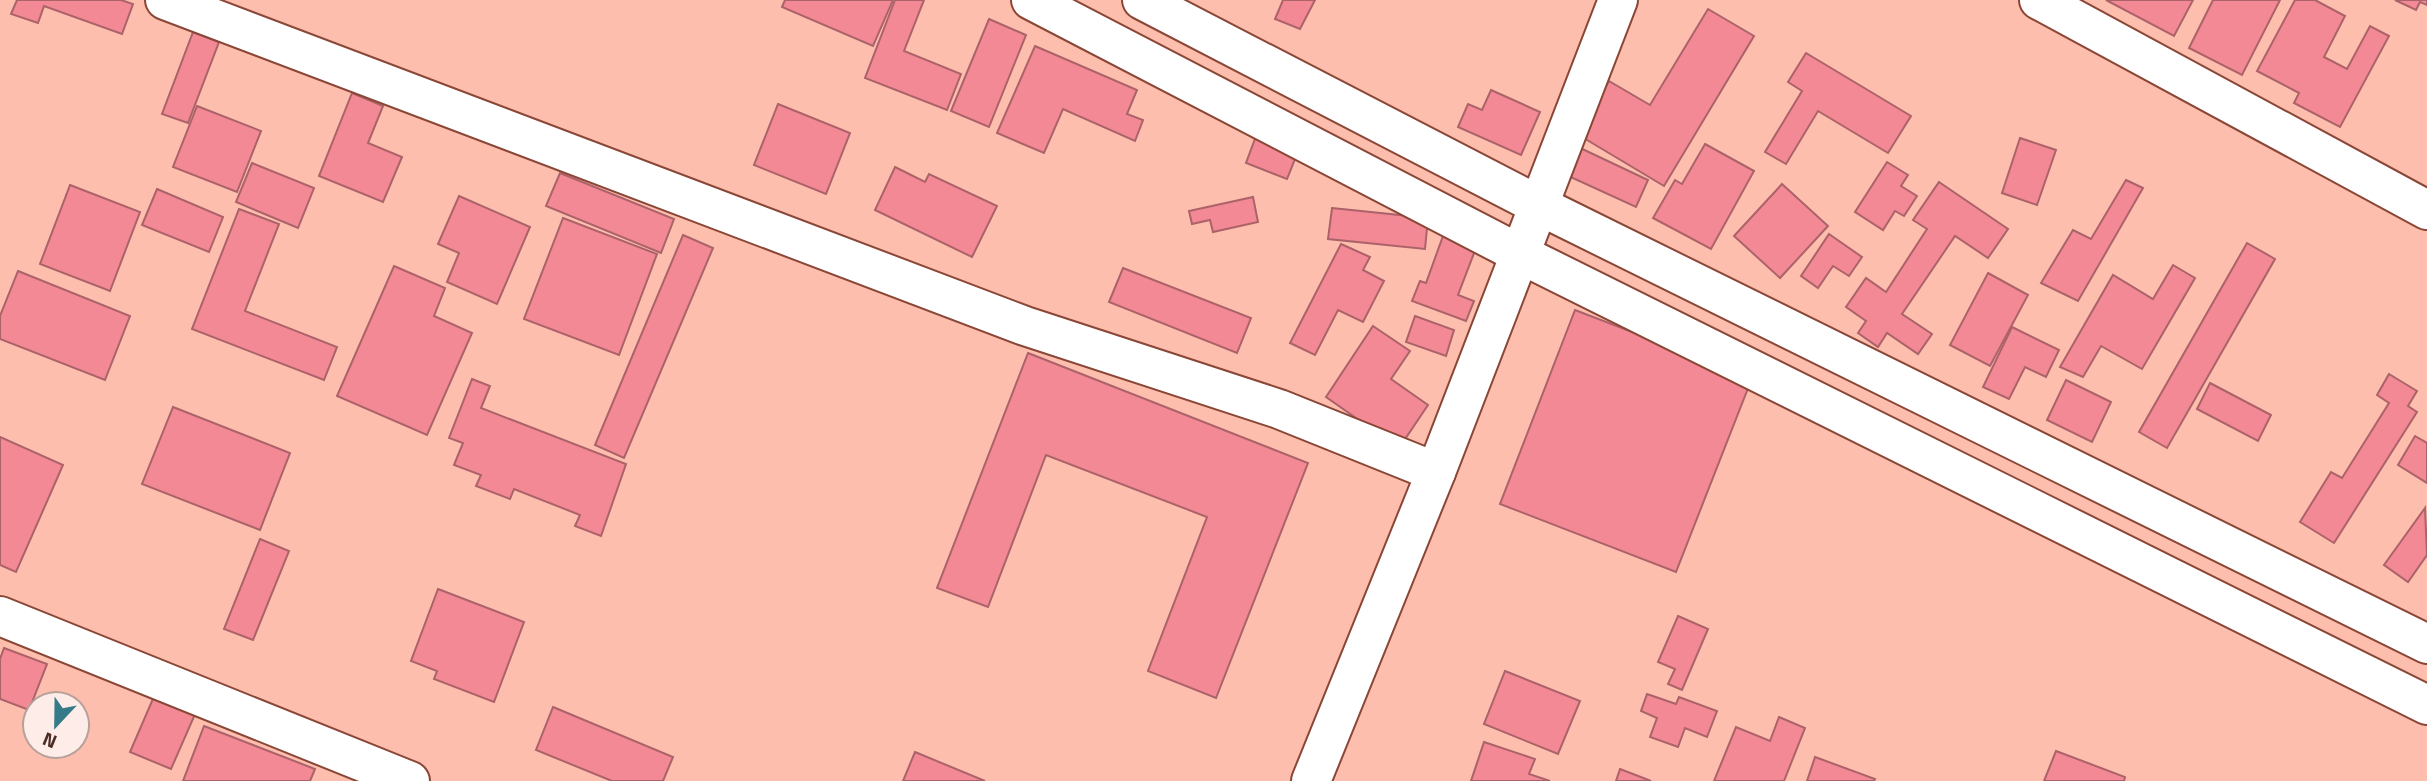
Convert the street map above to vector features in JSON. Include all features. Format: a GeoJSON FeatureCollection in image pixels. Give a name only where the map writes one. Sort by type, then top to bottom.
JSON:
{"type":"FeatureCollection","features":[{"type":"Feature","properties":{"kind":"street"},"geometry":{"type":"LineString","coordinates":[[165,0],[1025,326],[1279,409],[1436,472]]}},
{"type":"Feature","properties":{"kind":"street"},"geometry":{"type":"LineString","coordinates":[[1031,0],[1521,255],[2427,705]]}},
{"type":"Feature","properties":{"kind":"street"},"geometry":{"type":"LineString","coordinates":[[1142,0],[1540,206],[2427,645]]}},
{"type":"Feature","properties":{"kind":"street"},"geometry":{"type":"LineString","coordinates":[[1311,781],[1436,472],[1618,0]]}},
{"type":"Feature","properties":{"kind":"street"},"geometry":{"type":"LineString","coordinates":[[2039,0],[2427,210]]}},
{"type":"Feature","properties":{"kind":"street"},"geometry":{"type":"LineString","coordinates":[[0,616],[410,781]]}},
{"type":"Feature","properties":{"kind":"building"},"geometry":{"type":"Polygon","coordinates":[[[17,0],[121,0],[133,4],[122,34],[44,6],[38,23],[11,14],[17,0]]]}},
{"type":"Feature","properties":{"kind":"building"},"geometry":{"type":"Polygon","coordinates":[[[785,0],[893,0],[873,46],[782,7],[785,0]]]}},
{"type":"Feature","properties":{"kind":"building"},"geometry":{"type":"Polygon","coordinates":[[[895,0],[924,0],[904,51],[961,74],[947,110],[865,78],[895,0]]]}},
{"type":"Feature","properties":{"kind":"building"},"geometry":{"type":"Polygon","coordinates":[[[1283,0],[1315,0],[1300,29],[1275,19],[1283,0]]]}},
{"type":"Feature","properties":{"kind":"building"},"geometry":{"type":"Polygon","coordinates":[[[2106,0],[2193,0],[2174,36],[2106,0]]]}},
{"type":"Feature","properties":{"kind":"building"},"geometry":{"type":"Polygon","coordinates":[[[2213,0],[2280,0],[2242,75],[2189,48],[2213,0]]]}},
{"type":"Feature","properties":{"kind":"building"},"geometry":{"type":"Polygon","coordinates":[[[2295,0],[2315,0],[2345,16],[2324,57],[2347,69],[2370,26],[2389,36],[2340,127],[2294,103],[2299,93],[2257,71],[2295,0]]]}},
{"type":"Feature","properties":{"kind":"building"},"geometry":{"type":"Polygon","coordinates":[[[2395,0],[2427,0],[2427,5],[2420,2],[2416,10],[2395,0]]]}},
{"type":"Feature","properties":{"kind":"building"},"geometry":{"type":"Polygon","coordinates":[[[1708,9],[1754,36],[1664,186],[1577,134],[1609,81],[1650,105],[1708,9]]]}},
{"type":"Feature","properties":{"kind":"building"},"geometry":{"type":"Polygon","coordinates":[[[989,19],[1026,35],[989,127],[951,111],[989,19]]]}},
{"type":"Feature","properties":{"kind":"building"},"geometry":{"type":"Polygon","coordinates":[[[193,32],[219,42],[188,123],[162,114],[193,32]]]}},
{"type":"Feature","properties":{"kind":"building"},"geometry":{"type":"Polygon","coordinates":[[[1035,46],[1137,90],[1127,114],[1143,120],[1135,141],[1063,109],[1044,153],[997,133],[1035,46]]]}},
{"type":"Feature","properties":{"kind":"building"},"geometry":{"type":"Polygon","coordinates":[[[1806,53],[1911,116],[1888,153],[1818,111],[1786,164],[1765,152],[1802,91],[1788,82],[1806,53]]]}},
{"type":"Feature","properties":{"kind":"building"},"geometry":{"type":"Polygon","coordinates":[[[1491,90],[1540,112],[1521,155],[1458,127],[1468,104],[1482,110],[1491,90]]]}},
{"type":"Feature","properties":{"kind":"building"},"geometry":{"type":"Polygon","coordinates":[[[352,93],[383,106],[368,143],[402,157],[383,202],[319,176],[352,93]]]}},
{"type":"Feature","properties":{"kind":"building"},"geometry":{"type":"Polygon","coordinates":[[[778,104],[850,133],[826,194],[754,165],[778,104]]]}},
{"type":"Feature","properties":{"kind":"building"},"geometry":{"type":"Polygon","coordinates":[[[197,106],[261,131],[237,192],[173,167],[197,106]]]}},
{"type":"Feature","properties":{"kind":"building"},"geometry":{"type":"Polygon","coordinates":[[[1259,128],[1301,144],[1287,179],[1246,163],[1259,128]]]}},
{"type":"Feature","properties":{"kind":"building"},"geometry":{"type":"Polygon","coordinates":[[[2020,138],[2056,150],[2037,205],[2002,193],[2020,138]]]}},
{"type":"Feature","properties":{"kind":"building"},"geometry":{"type":"Polygon","coordinates":[[[1705,144],[1754,171],[1711,249],[1653,218],[1675,180],[1682,184],[1705,144]]]}},
{"type":"Feature","properties":{"kind":"building"},"geometry":{"type":"Polygon","coordinates":[[[1576,146],[1648,180],[1636,207],[1564,174],[1576,146]]]}},
{"type":"Feature","properties":{"kind":"building"},"geometry":{"type":"Polygon","coordinates":[[[1887,162],[1908,175],[1901,186],[1917,196],[1904,216],[1895,211],[1883,230],[1855,212],[1887,162]]]}},
{"type":"Feature","properties":{"kind":"building"},"geometry":{"type":"Polygon","coordinates":[[[252,163],[314,188],[298,228],[236,202],[252,163]]]}},
{"type":"Feature","properties":{"kind":"building"},"geometry":{"type":"Polygon","coordinates":[[[895,167],[925,182],[929,174],[997,206],[972,257],[875,210],[895,167]]]}},
{"type":"Feature","properties":{"kind":"building"},"geometry":{"type":"Polygon","coordinates":[[[560,173],[674,219],[661,253],[546,206],[560,173]]]}},
{"type":"Feature","properties":{"kind":"building"},"geometry":{"type":"Polygon","coordinates":[[[2126,180],[2143,188],[2078,301],[2041,283],[2073,230],[2091,239],[2126,180]]]}},
{"type":"Feature","properties":{"kind":"building"},"geometry":{"type":"Polygon","coordinates":[[[1939,182],[2008,229],[1988,258],[1955,236],[1902,314],[1932,334],[1918,354],[1887,333],[1878,347],[1858,333],[1866,321],[1846,307],[1866,278],[1886,292],[1927,229],[1913,220],[1939,182]]]}},
{"type":"Feature","properties":{"kind":"building"},"geometry":{"type":"Polygon","coordinates":[[[1782,184],[1828,226],[1780,278],[1734,236],[1782,184]]]}},
{"type":"Feature","properties":{"kind":"building"},"geometry":{"type":"Polygon","coordinates":[[[70,185],[140,212],[110,291],[40,264],[70,185]]]}},
{"type":"Feature","properties":{"kind":"building"},"geometry":{"type":"Polygon","coordinates":[[[157,189],[223,217],[209,252],[142,225],[157,189]]]}},
{"type":"Feature","properties":{"kind":"building"},"geometry":{"type":"Polygon","coordinates":[[[459,196],[530,227],[497,304],[447,282],[459,253],[438,244],[459,196]]]}},
{"type":"Feature","properties":{"kind":"building"},"geometry":{"type":"Polygon","coordinates":[[[1253,197],[1258,222],[1213,232],[1210,220],[1192,224],[1189,211],[1253,197]]]}},
{"type":"Feature","properties":{"kind":"building"},"geometry":{"type":"Polygon","coordinates":[[[1332,208],[1428,218],[1425,249],[1328,239],[1332,208]]]}},
{"type":"Feature","properties":{"kind":"building"},"geometry":{"type":"Polygon","coordinates":[[[239,209],[279,224],[245,311],[337,347],[324,380],[192,329],[239,209]]]}},
{"type":"Feature","properties":{"kind":"building"},"geometry":{"type":"Polygon","coordinates":[[[563,218],[657,254],[619,355],[524,319],[563,218]]]}},
{"type":"Feature","properties":{"kind":"building"},"geometry":{"type":"Polygon","coordinates":[[[1829,234],[1862,257],[1849,276],[1833,266],[1818,288],[1801,276],[1829,234]]]}},
{"type":"Feature","properties":{"kind":"building"},"geometry":{"type":"Polygon","coordinates":[[[683,235],[713,248],[624,458],[595,445],[683,235]]]}},
{"type":"Feature","properties":{"kind":"building"},"geometry":{"type":"Polygon","coordinates":[[[1443,236],[1476,248],[1458,295],[1474,301],[1466,321],[1412,301],[1420,281],[1426,283],[1443,236]]]}},
{"type":"Feature","properties":{"kind":"building"},"geometry":{"type":"Polygon","coordinates":[[[2247,243],[2275,259],[2167,448],[2139,432],[2247,243]]]}},
{"type":"Feature","properties":{"kind":"building"},"geometry":{"type":"Polygon","coordinates":[[[1341,244],[1370,257],[1363,270],[1384,281],[1363,322],[1338,310],[1315,355],[1290,343],[1341,244]]]}},
{"type":"Feature","properties":{"kind":"building"},"geometry":{"type":"Polygon","coordinates":[[[2173,265],[2195,278],[2142,369],[2101,346],[2083,377],[2060,367],[2113,275],[2153,299],[2173,265]]]}},
{"type":"Feature","properties":{"kind":"building"},"geometry":{"type":"Polygon","coordinates":[[[394,266],[445,288],[434,316],[472,333],[427,435],[337,396],[394,266]]]}},
{"type":"Feature","properties":{"kind":"building"},"geometry":{"type":"Polygon","coordinates":[[[1123,268],[1251,318],[1237,353],[1109,302],[1123,268]]]}},
{"type":"Feature","properties":{"kind":"building"},"geometry":{"type":"Polygon","coordinates":[[[18,271],[130,316],[105,380],[0,339],[0,316],[18,271]]]}},
{"type":"Feature","properties":{"kind":"building"},"geometry":{"type":"Polygon","coordinates":[[[1988,273],[2028,295],[1990,366],[1950,345],[1988,273]]]}},
{"type":"Feature","properties":{"kind":"building"},"geometry":{"type":"Polygon","coordinates":[[[1575,310],[1752,378],[1676,572],[1500,504],[1575,310]]]}},
{"type":"Feature","properties":{"kind":"building"},"geometry":{"type":"Polygon","coordinates":[[[1415,316],[1454,330],[1446,356],[1406,342],[1415,316]]]}},
{"type":"Feature","properties":{"kind":"building"},"geometry":{"type":"Polygon","coordinates":[[[1373,326],[1410,351],[1391,379],[1428,405],[1399,448],[1326,397],[1373,326]]]}},
{"type":"Feature","properties":{"kind":"building"},"geometry":{"type":"Polygon","coordinates":[[[2012,327],[2059,350],[2046,377],[2025,367],[2009,399],[1983,387],[2012,327]]]}},
{"type":"Feature","properties":{"kind":"building"},"geometry":{"type":"Polygon","coordinates":[[[1028,353],[1308,463],[1216,698],[1148,671],[1207,517],[1046,455],[988,607],[937,588],[1028,353]]]}},
{"type":"Feature","properties":{"kind":"building"},"geometry":{"type":"Polygon","coordinates":[[[2389,374],[2417,391],[2408,406],[2417,412],[2334,543],[2300,522],[2331,472],[2342,478],[2389,403],[2377,395],[2389,374]]]}},
{"type":"Feature","properties":{"kind":"building"},"geometry":{"type":"Polygon","coordinates":[[[472,379],[490,386],[481,408],[626,464],[601,536],[575,526],[580,515],[514,489],[510,499],[476,486],[481,475],[454,465],[463,443],[449,438],[472,379]]]}},
{"type":"Feature","properties":{"kind":"building"},"geometry":{"type":"Polygon","coordinates":[[[2066,380],[2111,402],[2092,442],[2047,420],[2066,380]]]}},
{"type":"Feature","properties":{"kind":"building"},"geometry":{"type":"Polygon","coordinates":[[[2210,383],[2271,415],[2258,441],[2197,409],[2210,383]]]}},
{"type":"Feature","properties":{"kind":"building"},"geometry":{"type":"Polygon","coordinates":[[[173,407],[290,453],[260,530],[142,484],[173,407]]]}},
{"type":"Feature","properties":{"kind":"building"},"geometry":{"type":"Polygon","coordinates":[[[2415,436],[2427,443],[2427,483],[2398,465],[2415,436]]]}},
{"type":"Feature","properties":{"kind":"building"},"geometry":{"type":"Polygon","coordinates":[[[0,437],[63,465],[16,572],[0,565],[0,437]]]}},
{"type":"Feature","properties":{"kind":"building"},"geometry":{"type":"Polygon","coordinates":[[[2425,508],[2427,555],[2408,582],[2384,565],[2425,508]]]}},
{"type":"Feature","properties":{"kind":"building"},"geometry":{"type":"Polygon","coordinates":[[[260,539],[289,551],[253,640],[224,629],[260,539]]]}},
{"type":"Feature","properties":{"kind":"building"},"geometry":{"type":"Polygon","coordinates":[[[438,589],[524,622],[494,702],[434,679],[437,671],[411,661],[438,589]]]}},
{"type":"Feature","properties":{"kind":"building"},"geometry":{"type":"Polygon","coordinates":[[[1678,616],[1708,629],[1682,690],[1668,684],[1675,669],[1658,662],[1678,616]]]}},
{"type":"Feature","properties":{"kind":"building"},"geometry":{"type":"Polygon","coordinates":[[[4,648],[47,664],[37,690],[21,690],[21,707],[0,699],[0,659],[4,648]]]}},
{"type":"Feature","properties":{"kind":"building"},"geometry":{"type":"Polygon","coordinates":[[[1505,671],[1580,701],[1558,754],[1484,724],[1505,671]]]}},
{"type":"Feature","properties":{"kind":"building"},"geometry":{"type":"Polygon","coordinates":[[[155,694],[196,712],[171,769],[130,752],[155,694]]]}},
{"type":"Feature","properties":{"kind":"building"},"geometry":{"type":"Polygon","coordinates":[[[1647,694],[1676,704],[1679,697],[1717,711],[1707,737],[1685,728],[1678,747],[1650,737],[1657,718],[1641,711],[1647,694]]]}},
{"type":"Feature","properties":{"kind":"building"},"geometry":{"type":"Polygon","coordinates":[[[553,707],[673,757],[663,781],[612,781],[536,750],[553,707]]]}},
{"type":"Feature","properties":{"kind":"building"},"geometry":{"type":"Polygon","coordinates":[[[1779,717],[1805,728],[1784,781],[1714,781],[1736,727],[1770,741],[1779,717]]]}},
{"type":"Feature","properties":{"kind":"building"},"geometry":{"type":"Polygon","coordinates":[[[204,726],[315,769],[310,781],[183,781],[204,726]]]}},
{"type":"Feature","properties":{"kind":"building"},"geometry":{"type":"Polygon","coordinates":[[[1484,742],[1535,759],[1529,774],[1550,781],[1471,781],[1484,742]]]}},
{"type":"Feature","properties":{"kind":"building"},"geometry":{"type":"Polygon","coordinates":[[[2056,751],[2125,777],[2124,781],[2044,781],[2056,751]]]}},
{"type":"Feature","properties":{"kind":"building"},"geometry":{"type":"Polygon","coordinates":[[[915,752],[985,781],[903,781],[915,752]]]}},
{"type":"Feature","properties":{"kind":"building"},"geometry":{"type":"Polygon","coordinates":[[[1815,757],[1875,779],[1807,781],[1815,757]]]}},
{"type":"Feature","properties":{"kind":"building"},"geometry":{"type":"Polygon","coordinates":[[[1620,769],[1651,781],[1616,781],[1620,769]]]}}]}
